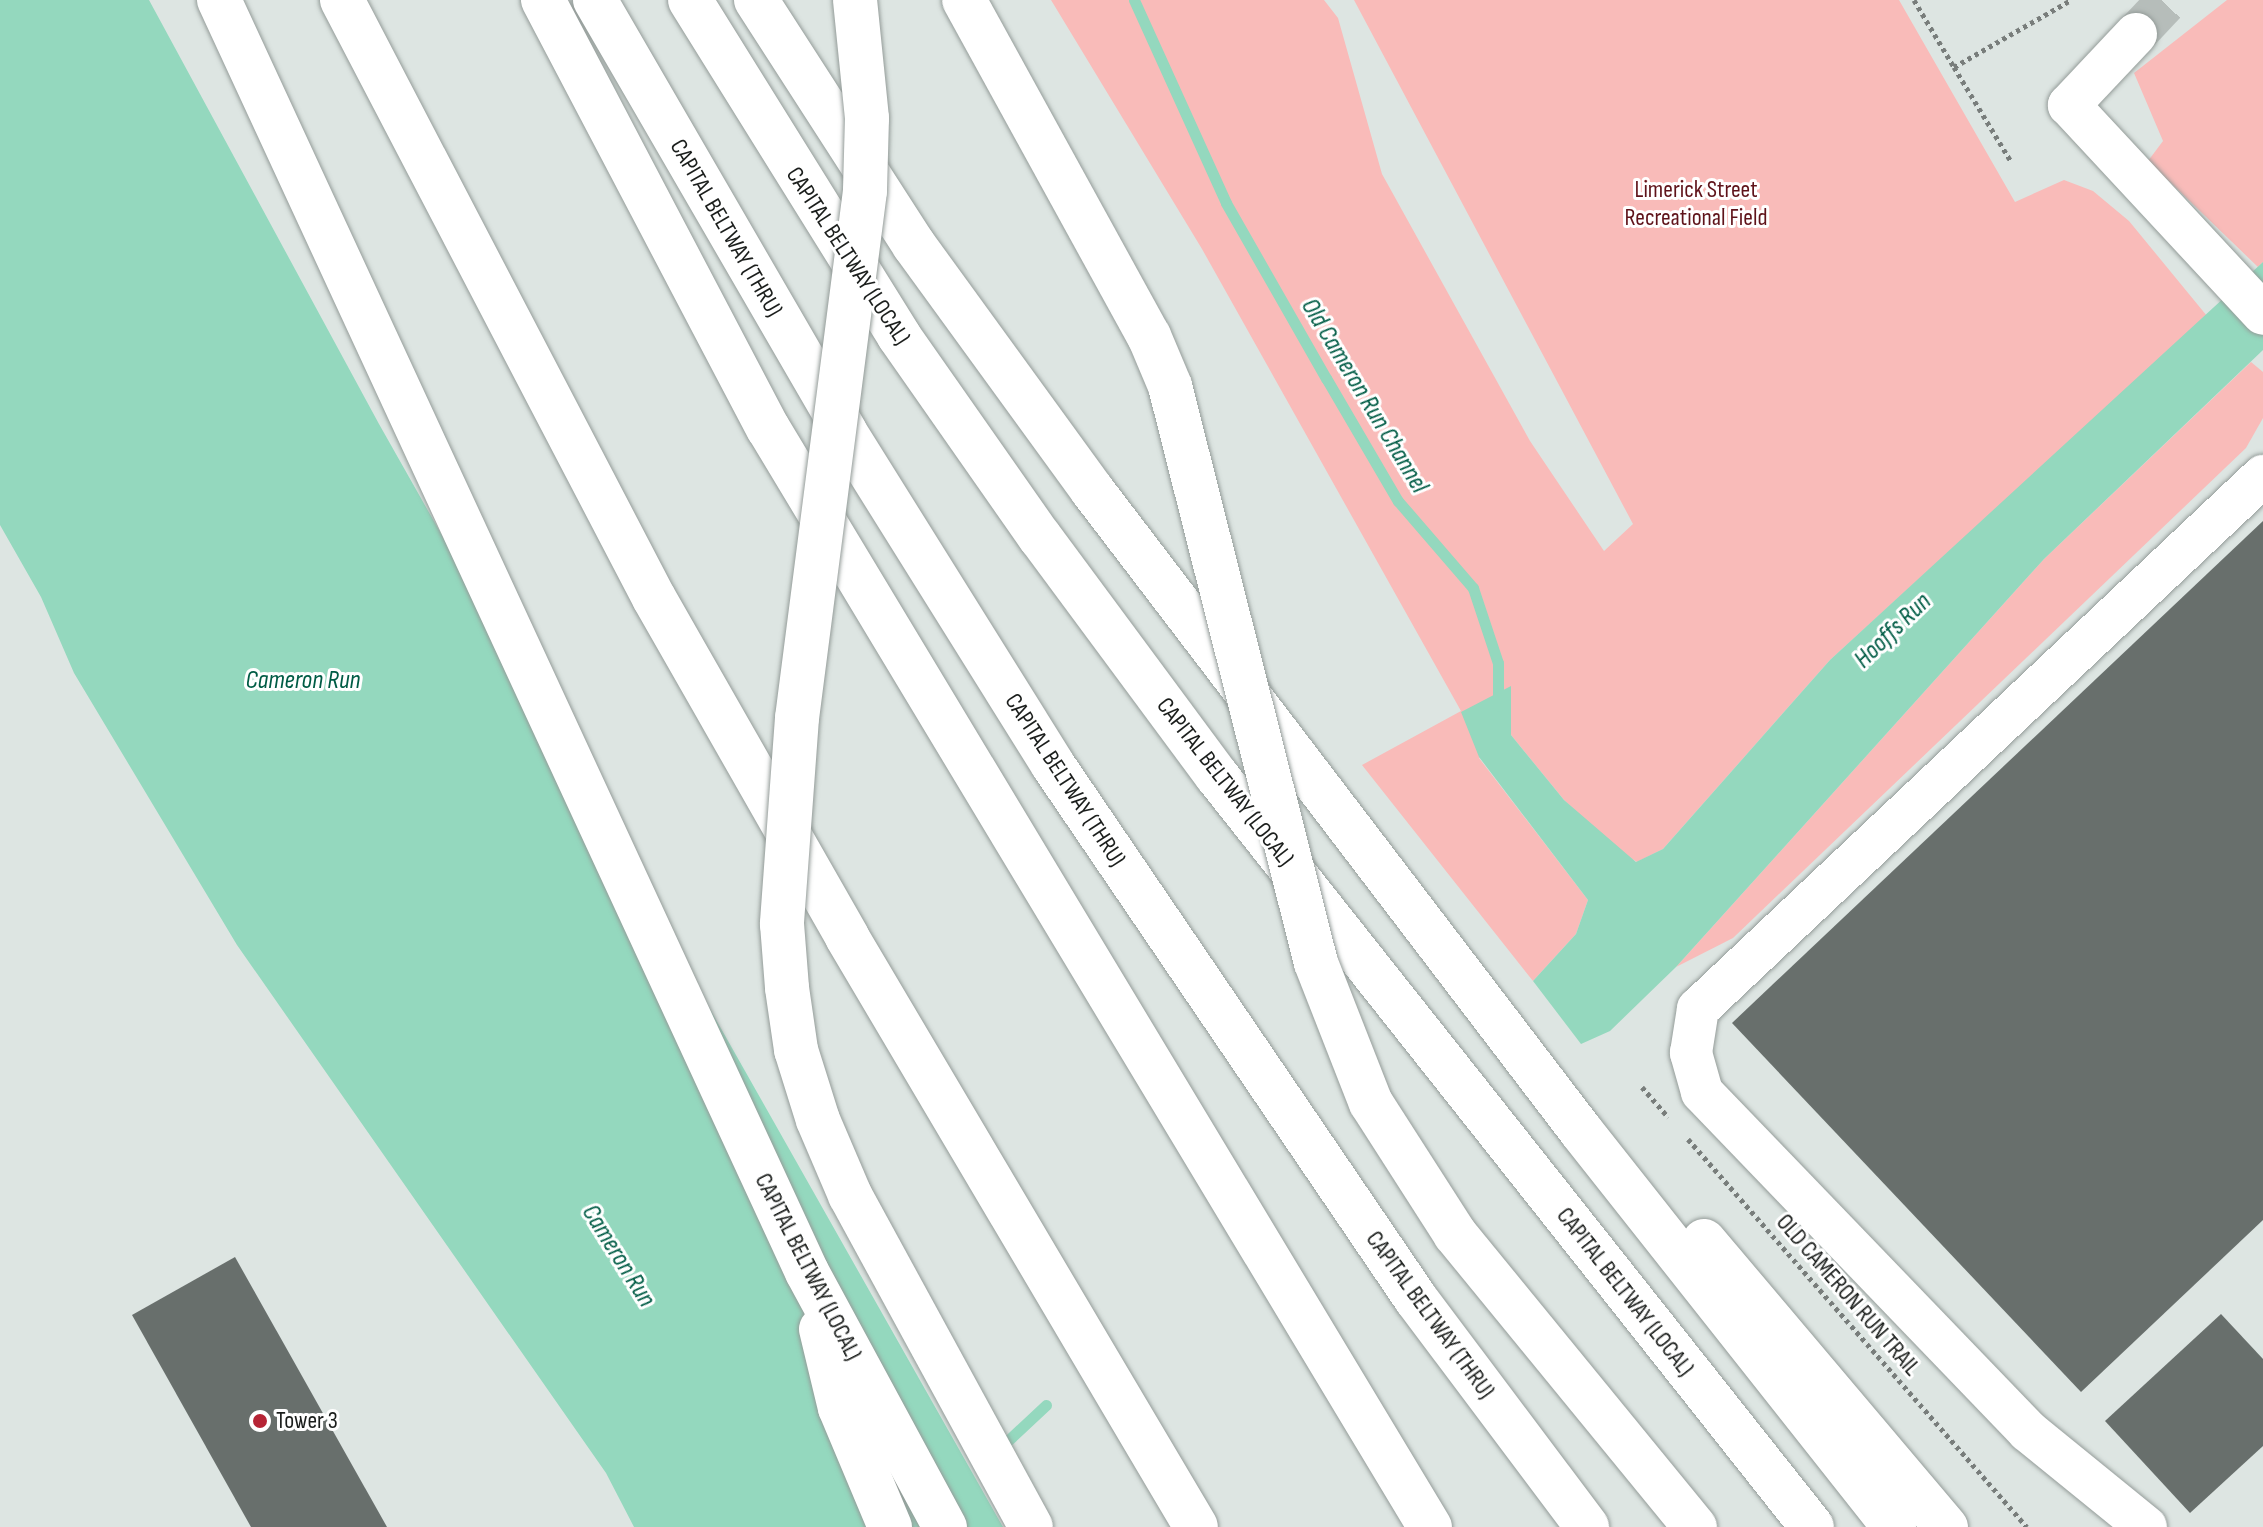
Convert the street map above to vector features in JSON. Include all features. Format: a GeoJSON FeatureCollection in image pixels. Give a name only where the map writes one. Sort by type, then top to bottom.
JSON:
{"type":"FeatureCollection","features":[{"type":"Feature","properties":{"kind":"highway","name":"CAPITAL BELTWAY (LOCAL)"},"geometry":{"type":"LineString","coordinates":[[219,0],[807,1272],[945,1527]]}},
{"type":"Feature","properties":{"kind":"highway"},"geometry":{"type":"LineString","coordinates":[[342,0],[654,598],[1196,1527]]}},
{"type":"Feature","properties":{"kind":"highway"},"geometry":{"type":"LineString","coordinates":[[543,0],[768,428],[1430,1527]]}},
{"type":"Feature","properties":{"kind":"highway","name":"CAPITAL BELTWAY (THRU)"},"geometry":{"type":"LineString","coordinates":[[595,0],[845,432],[1053,765],[1416,1299],[1587,1527]]}},
{"type":"Feature","properties":{"kind":"highway","name":"CAPITAL BELTWAY (LOCAL)"},"geometry":{"type":"LineString","coordinates":[[690,0],[899,336],[1040,537],[1217,776],[1812,1527]]}},
{"type":"Feature","properties":{"kind":"highway"},"geometry":{"type":"LineString","coordinates":[[756,0],[914,245],[1315,783],[1581,1131],[1894,1527]]}},
{"type":"Feature","properties":{"kind":"highway"},"geometry":{"type":"LineString","coordinates":[[855,0],[867,118],[865,191],[797,718],[782,924],[787,988],[796,1050],[814,1106],[850,1195],[1031,1527]]}},
{"type":"Feature","properties":{"kind":"highway"},"geometry":{"type":"LineString","coordinates":[[964,0],[1103,249],[1170,386],[1316,963],[1371,1103],[1455,1234],[1695,1527]]}},
{"type":"Feature","properties":{"kind":"highway"},"geometry":{"type":"LineString","coordinates":[[1581,1131],[1672,1203],[1946,1527]]}},
{"type":"Feature","properties":{"kind":"highway"},"geometry":{"type":"LineString","coordinates":[[807,1272],[840,1408],[890,1527]]}},
{"type":"Feature","properties":{"kind":"lane"},"geometry":{"type":"LineString","coordinates":[[2136,34],[2069,105],[2263,314]]}},
{"type":"Feature","properties":{"kind":"lane"},"geometry":{"type":"LineString","coordinates":[[2146,1527],[2028,1431],[1756,1149],[1702,1092],[1691,1053],[1698,1009],[2263,476]]}},
{"type":"Feature","properties":{"kind":"path"},"geometry":{"type":"LineString","coordinates":[[1914,0],[2010,160]]}},
{"type":"Feature","properties":{"kind":"path"},"geometry":{"type":"LineString","coordinates":[[1954,67],[2071,0]]}},
{"type":"Feature","properties":{"kind":"path"},"geometry":{"type":"LineString","coordinates":[[1642,1087],[1673,1122]]}},
{"type":"Feature","properties":{"kind":"path","name":"OLD CAMERON RUN TRAIL"},"geometry":{"type":"LineString","coordinates":[[1683,1134],[2027,1527]]}},
{"type":"Feature","properties":{"kind":"green space","name":"Limerick Street Recreational Field"},"geometry":{"type":"Polygon","coordinates":[[[1051,0],[1324,0],[1338,18],[1382,174],[1530,441],[1604,551],[1633,524],[1354,0],[1899,0],[2015,202],[2064,180],[2093,191],[2129,221],[2207,316],[1830,660],[1663,849],[1637,862],[1618,850],[1564,800],[1511,735],[1479,758],[1588,900],[1576,934],[1533,981],[1362,765],[1461,711],[1202,249],[1051,0]]]}},
{"type":"Feature","properties":{"kind":"green space"},"geometry":{"type":"Polygon","coordinates":[[[2227,0],[2263,0],[2263,262],[2258,267],[2148,161],[2163,141],[2134,73],[2227,0]]]}},
{"type":"Feature","properties":{"kind":"green space"},"geometry":{"type":"Polygon","coordinates":[[[2251,362],[2263,372],[2263,418],[2246,448],[1733,938],[1676,967],[2044,559],[2251,362]]]}},
{"type":"Feature","properties":{"kind":"water","name":"Cameron Run"},"geometry":{"type":"Polygon","coordinates":[[[0,0],[149,0],[379,424],[1003,1527],[634,1527],[606,1473],[237,945],[74,673],[41,597],[0,525],[0,0]]]}},
{"type":"Feature","properties":{"kind":"water","name":"Hooffs Run"},"geometry":{"type":"Polygon","coordinates":[[[2263,262],[2263,350],[2044,559],[1676,967],[1610,1031],[1581,1044],[1533,981],[1576,934],[1588,900],[1479,757],[1461,712],[1511,686],[1511,735],[1564,800],[1636,862],[1663,849],[1830,660],[2263,262]]]}},
{"type":"Feature","properties":{"kind":"building"},"geometry":{"type":"Polygon","coordinates":[[[2263,521],[2263,1220],[2081,1392],[1732,1023],[2263,521]]]}},
{"type":"Feature","properties":{"kind":"building","name":"Tower 3"},"geometry":{"type":"Polygon","coordinates":[[[235,1257],[387,1527],[251,1527],[132,1315],[235,1257]]]}},
{"type":"Feature","properties":{"kind":"building"},"geometry":{"type":"Polygon","coordinates":[[[2221,1314],[2263,1359],[2263,1446],[2190,1513],[2105,1421],[2221,1314]]]}},
{"type":"Feature","properties":{"kind":"waterway","name":"Old Cameron Run Channel"},"geometry":{"type":"LineString","coordinates":[[1134,0],[1226,203],[1326,378],[1398,501],[1473,588],[1498,663],[1498,706]]}},
{"type":"Feature","properties":{"kind":"waterway"},"geometry":{"type":"LineString","coordinates":[[1000,1448],[1046,1405]]}},
{"type":"Feature","properties":{"kind":"tunnel"},"geometry":{"type":"LineString","coordinates":[[2136,34],[2168,0]]}},
{"type":"Feature","properties":{"kind":"place","name":"Tower 3"},"geometry":{"type":"Point","coordinates":[260,1421]}}]}
